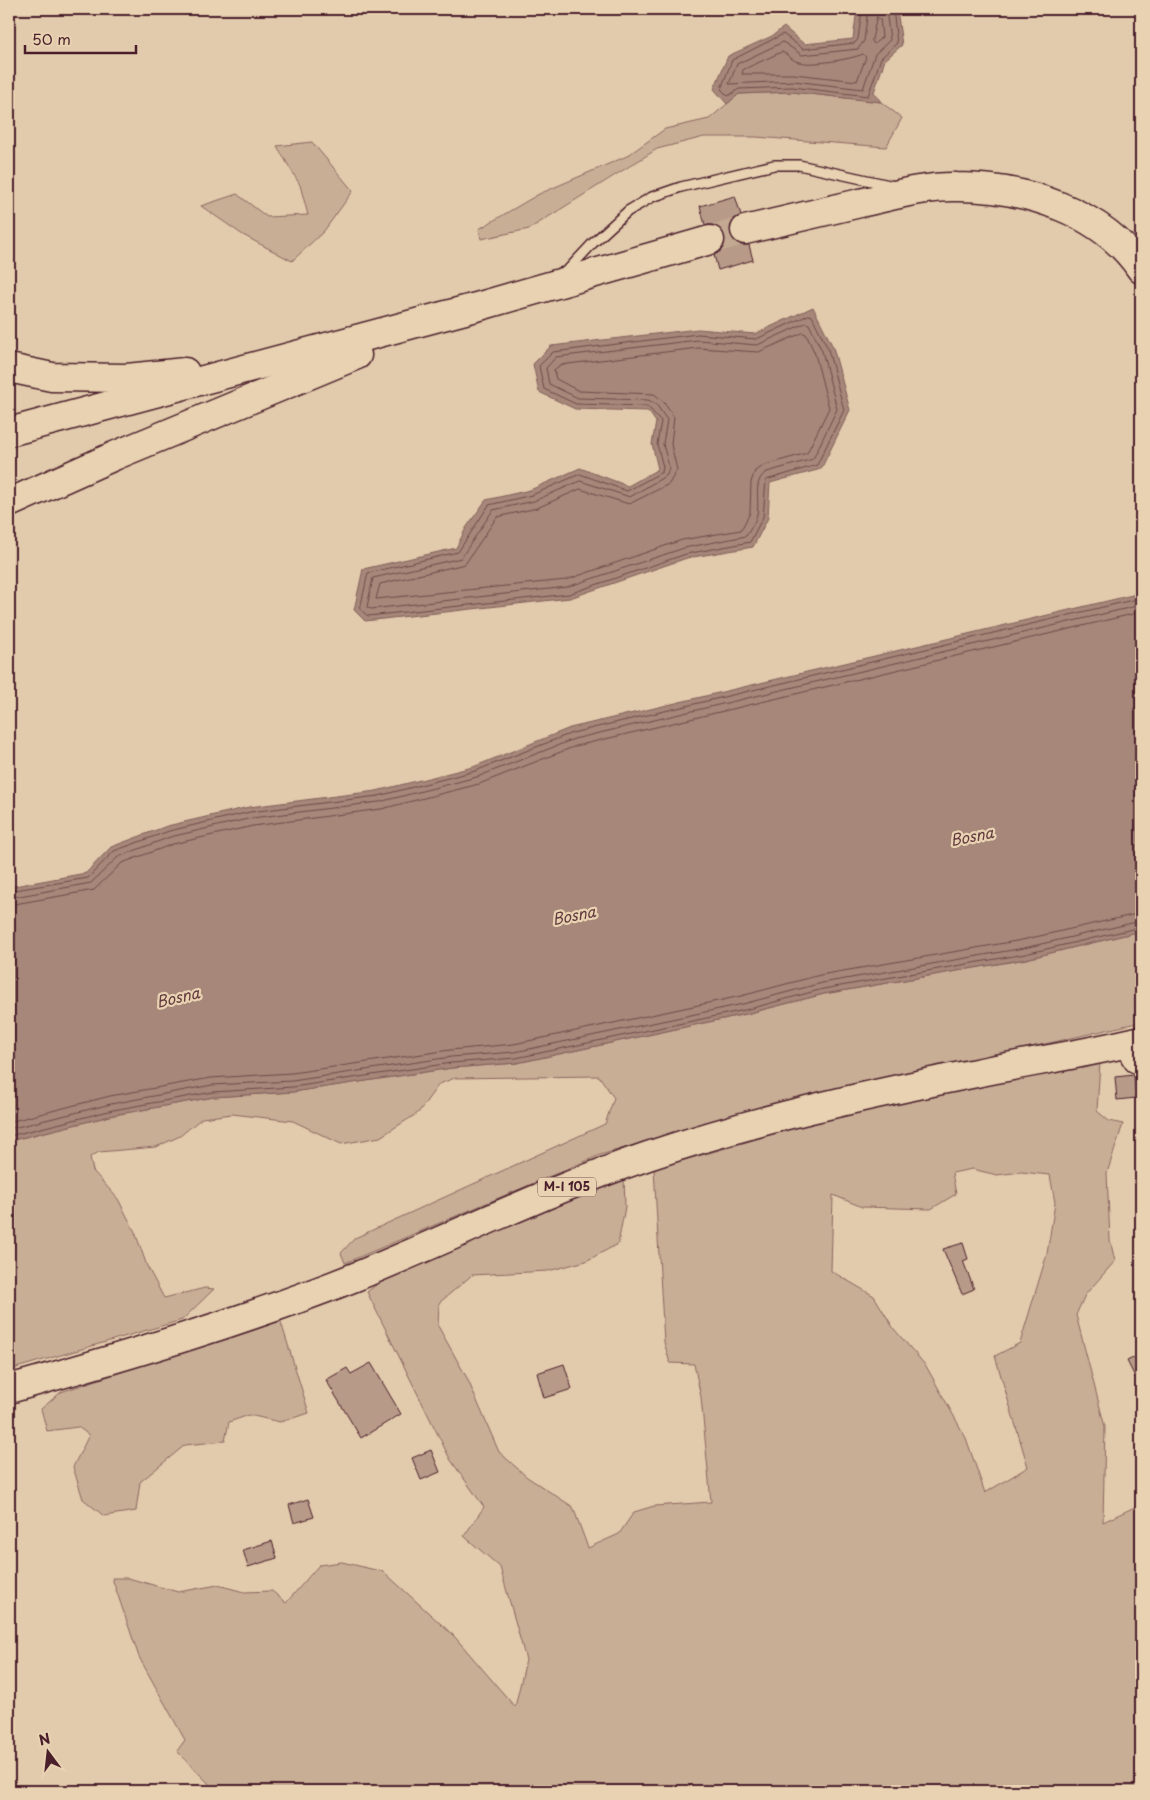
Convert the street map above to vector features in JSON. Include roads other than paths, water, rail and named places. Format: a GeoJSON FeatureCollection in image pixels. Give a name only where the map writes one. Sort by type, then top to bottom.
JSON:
{"type":"FeatureCollection","features":[{"type":"Feature","properties":{"kind":"main road"},"geometry":{"type":"LineString","coordinates":[[745,230],[913,190],[957,187],[999,191],[1036,198],[1069,210],[1112,236],[1141,269]]}},
{"type":"Feature","properties":{"kind":"main road"},"geometry":{"type":"LineString","coordinates":[[9,432],[554,286],[710,240]]}},
{"type":"Feature","properties":{"kind":"main road"},"geometry":{"type":"LineString","coordinates":[[9,503],[141,445],[376,347],[480,306]]}},
{"type":"Feature","properties":{"kind":"main road"},"geometry":{"type":"LineString","coordinates":[[9,368],[52,377],[127,378],[300,355]]}},
{"type":"Feature","properties":{"kind":"main road","name":"M-I 105"},"geometry":{"type":"LineString","coordinates":[[9,1389],[155,1348],[353,1278],[592,1176],[648,1156],[761,1121],[973,1073],[1137,1049]]}},
{"type":"Feature","properties":{"kind":"lane"},"geometry":{"type":"LineString","coordinates":[[554,286],[593,243],[628,211],[652,197],[681,187],[774,165],[798,165],[913,190]]}},
{"type":"Feature","properties":{"kind":"water"},"geometry":{"type":"Polygon","coordinates":[[[857,9],[897,9],[902,45],[885,60],[874,92],[881,102],[792,92],[739,94],[727,104],[714,89],[728,56],[772,36],[784,27],[804,44],[853,39],[857,9]]]}},
{"type":"Feature","properties":{"kind":"water"},"geometry":{"type":"Polygon","coordinates":[[[813,307],[833,347],[850,410],[821,469],[770,483],[768,518],[753,547],[687,558],[570,598],[365,621],[354,610],[363,569],[456,548],[466,528],[486,500],[530,490],[580,468],[628,486],[658,469],[652,444],[656,422],[648,411],[575,409],[539,392],[533,364],[551,346],[698,329],[755,334],[813,307]]]}},
{"type":"Feature","properties":{"kind":"water","name":"Bosna"},"geometry":{"type":"Polygon","coordinates":[[[1141,593],[1141,931],[1026,959],[824,994],[746,1014],[517,1063],[452,1068],[293,1092],[214,1097],[114,1115],[9,1141],[9,887],[86,873],[111,847],[167,826],[249,807],[376,791],[473,767],[570,728],[1141,593]]]}},
{"type":"Feature","properties":{"kind":"tunnel"},"geometry":{"type":"LineString","coordinates":[[710,240],[745,230]]}}]}
